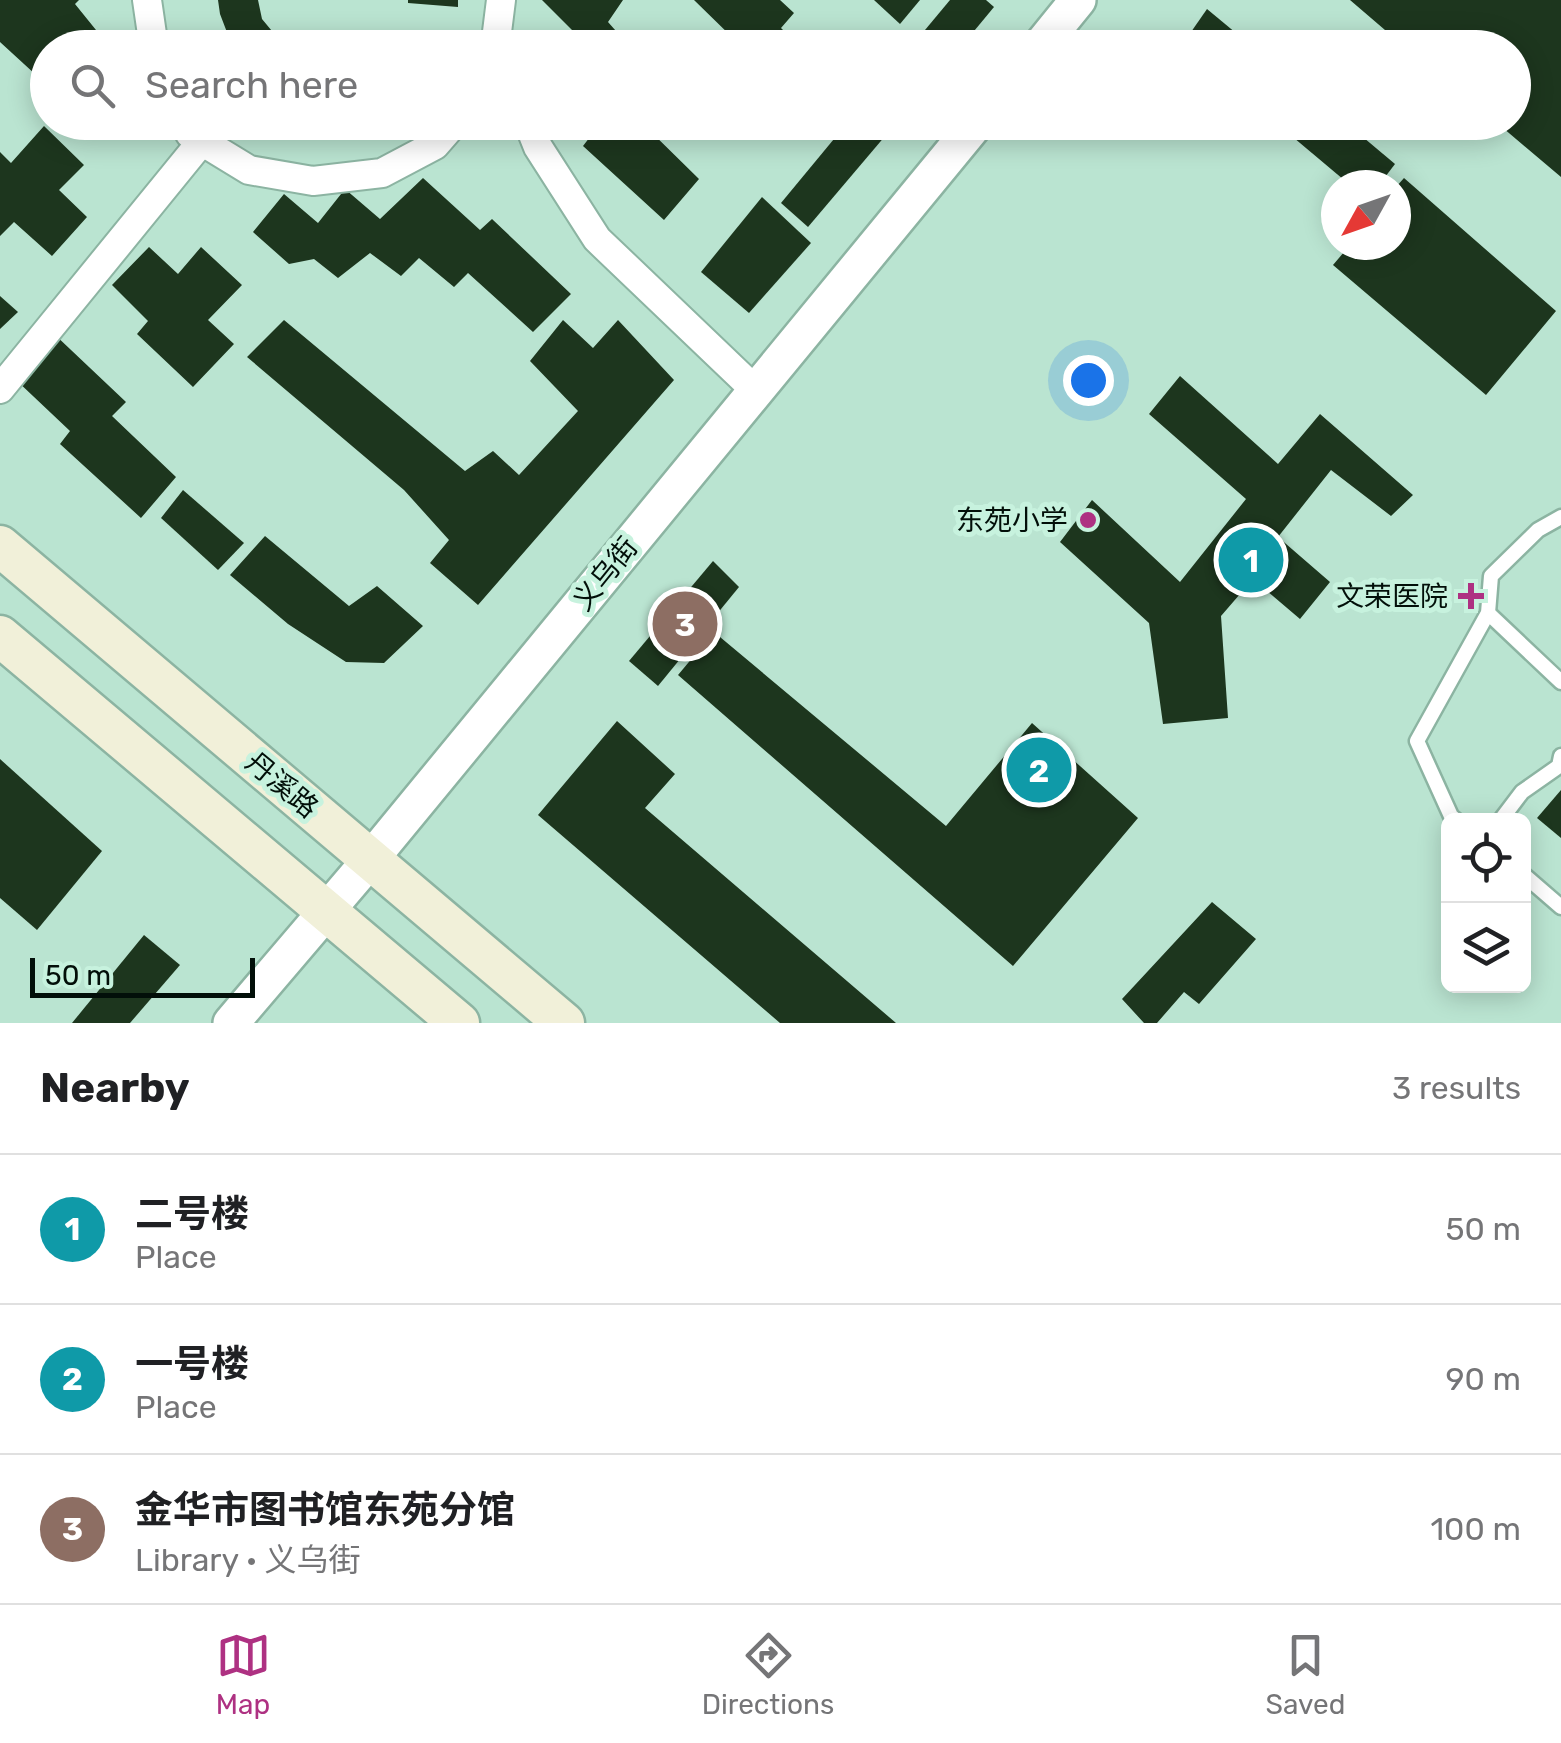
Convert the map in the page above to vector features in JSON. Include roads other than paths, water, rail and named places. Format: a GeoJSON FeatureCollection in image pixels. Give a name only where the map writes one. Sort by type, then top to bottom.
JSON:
{"type":"FeatureCollection","features":[{"type":"Feature","properties":{"kind":"main road","name":"丹溪路"},"geometry":{"type":"LineString","coordinates":[[0,546],[564,1023]]}},
{"type":"Feature","properties":{"kind":"main road"},"geometry":{"type":"LineString","coordinates":[[0,636],[459,1023]]}},
{"type":"Feature","properties":{"kind":"street"},"geometry":{"type":"LineString","coordinates":[[148,0],[152,30]]}},
{"type":"Feature","properties":{"kind":"street"},"geometry":{"type":"LineString","coordinates":[[498,30],[501,0]]}},
{"type":"Feature","properties":{"kind":"street"},"geometry":{"type":"LineString","coordinates":[[1054,30],[1078,0]]}},
{"type":"Feature","properties":{"kind":"street"},"geometry":{"type":"LineString","coordinates":[[0,388],[186,140]]}},
{"type":"Feature","properties":{"kind":"street"},"geometry":{"type":"LineString","coordinates":[[204,140],[249,170],[313,182],[382,173],[439,140]]}},
{"type":"Feature","properties":{"kind":"street"},"geometry":{"type":"LineString","coordinates":[[536,140],[597,240],[756,391]]}},
{"type":"Feature","properties":{"kind":"street","name":"义乌街"},"geometry":{"type":"LineString","coordinates":[[230,1023],[370,860],[962,140]]}},
{"type":"Feature","properties":{"kind":"lane"},"geometry":{"type":"LineString","coordinates":[[1450,813],[1417,740],[1488,613],[1491,576],[1538,530],[1561,517]]}},
{"type":"Feature","properties":{"kind":"lane"},"geometry":{"type":"LineString","coordinates":[[1488,613],[1561,682]]}},
{"type":"Feature","properties":{"kind":"lane"},"geometry":{"type":"LineString","coordinates":[[1506,813],[1522,792],[1559,766],[1561,756]]}},
{"type":"Feature","properties":{"kind":"lane"},"geometry":{"type":"LineString","coordinates":[[1531,881],[1561,907]]}},
{"type":"Feature","properties":{"kind":"place","name":"东苑小学"},"geometry":{"type":"Point","coordinates":[1088,520]}},
{"type":"Feature","properties":{"kind":"place","name":"二号楼"},"geometry":{"type":"Point","coordinates":[1251,560]}},
{"type":"Feature","properties":{"kind":"place","name":"文荣医院"},"geometry":{"type":"Point","coordinates":[1471,596]}},
{"type":"Feature","properties":{"kind":"place","name":"金华市图书馆东苑分馆"},"geometry":{"type":"Point","coordinates":[685,624]}},
{"type":"Feature","properties":{"kind":"place","name":"一号楼"},"geometry":{"type":"Point","coordinates":[1039,770]}}]}
